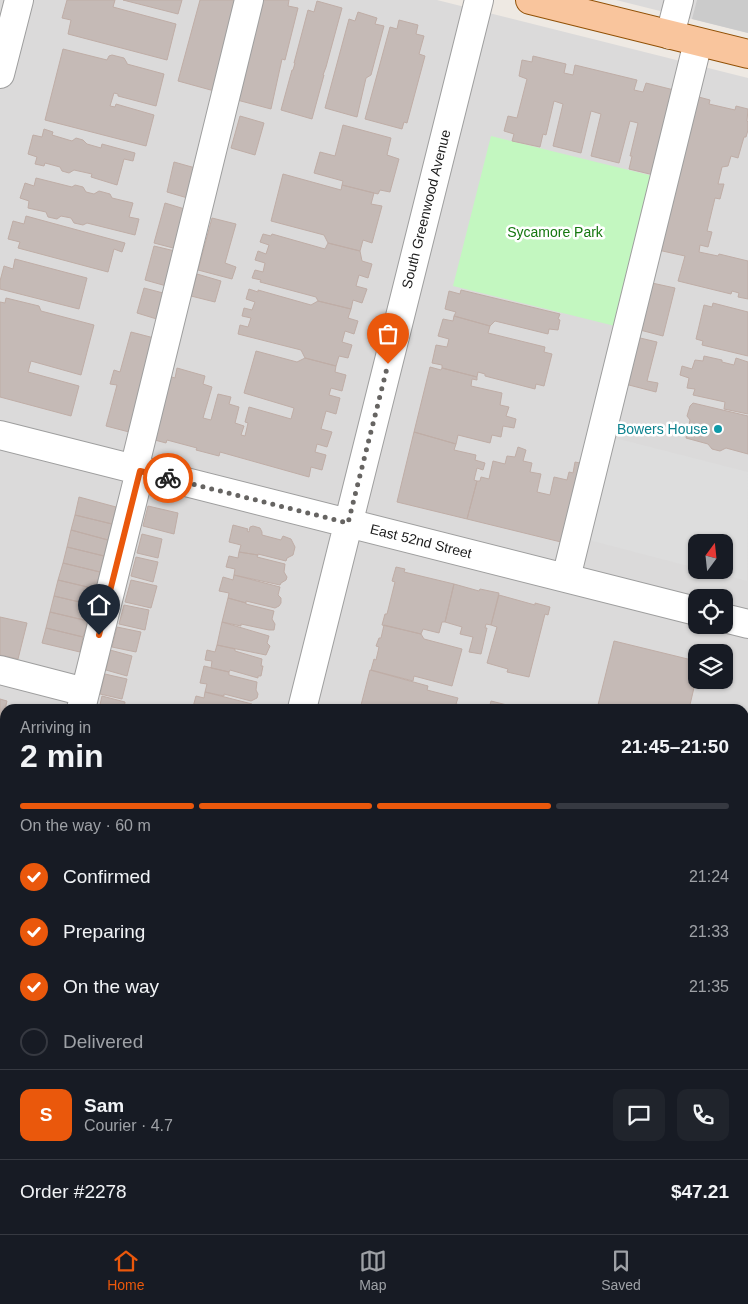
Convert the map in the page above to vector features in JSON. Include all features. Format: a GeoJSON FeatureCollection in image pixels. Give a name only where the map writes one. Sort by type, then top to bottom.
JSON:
{"type":"FeatureCollection","features":[{"type":"Feature","properties":{"kind":"main road"},"geometry":{"type":"LineString","coordinates":[[530,0],[748,54]]}},
{"type":"Feature","properties":{"kind":"street"},"geometry":{"type":"LineString","coordinates":[[0,74],[19,0]]}},
{"type":"Feature","properties":{"kind":"street"},"geometry":{"type":"LineString","coordinates":[[0,670],[83,701],[249,0]]}},
{"type":"Feature","properties":{"kind":"street","name":"South Greenwood Avenue"},"geometry":{"type":"LineString","coordinates":[[303,704],[479,0]]}},
{"type":"Feature","properties":{"kind":"street"},"geometry":{"type":"LineString","coordinates":[[670,35],[679,0]]}},
{"type":"Feature","properties":{"kind":"street"},"geometry":{"type":"LineString","coordinates":[[566,578],[698,42]]}},
{"type":"Feature","properties":{"kind":"street","name":"East 52nd Street"},"geometry":{"type":"LineString","coordinates":[[0,435],[688,609]]}},
{"type":"Feature","properties":{"kind":"street"},"geometry":{"type":"LineString","coordinates":[[733,620],[748,624]]}},
{"type":"Feature","properties":{"kind":"shaded area"},"geometry":{"type":"Polygon","coordinates":[[[0,0],[437,0],[748,78],[748,704],[0,704],[0,0]]]}},
{"type":"Feature","properties":{"kind":"shaded area"},"geometry":{"type":"Polygon","coordinates":[[[616,0],[748,0],[748,33],[616,0]]]}},
{"type":"Feature","properties":{"kind":"shaded area"},"geometry":{"type":"Polygon","coordinates":[[[697,0],[748,0],[748,33],[692,19],[697,0]]]}},
{"type":"Feature","properties":{"kind":"shaded area"},"geometry":{"type":"Polygon","coordinates":[[[611,437],[748,472],[747,581],[733,577],[733,534],[688,534],[688,566],[585,539],[611,437]]]}},
{"type":"Feature","properties":{"kind":"green space","name":"Sycamore Park"},"geometry":{"type":"Polygon","coordinates":[[[491,136],[657,177],[619,327],[453,286],[491,136]]]}},
{"type":"Feature","properties":{"kind":"building"},"geometry":{"type":"Polygon","coordinates":[[[67,0],[115,0],[113,7],[176,24],[167,60],[68,34],[71,20],[62,18],[67,0]]]}},
{"type":"Feature","properties":{"kind":"building"},"geometry":{"type":"Polygon","coordinates":[[[123,0],[182,0],[178,14],[123,0]]]}},
{"type":"Feature","properties":{"kind":"building"},"geometry":{"type":"Polygon","coordinates":[[[200,0],[243,0],[218,92],[178,81],[200,0]]]}},
{"type":"Feature","properties":{"kind":"building"},"geometry":{"type":"Polygon","coordinates":[[[262,0],[289,0],[288,6],[298,8],[285,60],[282,59],[271,109],[237,100],[262,0]]]}},
{"type":"Feature","properties":{"kind":"building"},"geometry":{"type":"Polygon","coordinates":[[[317,1],[342,8],[312,119],[281,110],[308,10],[314,12],[317,1]]]}},
{"type":"Feature","properties":{"kind":"building"},"geometry":{"type":"Polygon","coordinates":[[[358,12],[377,18],[375,24],[384,26],[371,75],[366,78],[357,117],[325,108],[349,19],[355,21],[358,12]]]}},
{"type":"Feature","properties":{"kind":"building"},"geometry":{"type":"Polygon","coordinates":[[[399,20],[418,25],[416,34],[424,36],[419,54],[425,56],[407,123],[404,122],[402,129],[365,119],[390,27],[397,29],[399,20]]]}},
{"type":"Feature","properties":{"kind":"building"},"geometry":{"type":"Polygon","coordinates":[[[63,49],[107,60],[112,55],[124,58],[127,64],[164,74],[156,106],[118,96],[118,94],[114,93],[110,106],[115,107],[116,104],[154,115],[146,146],[45,120],[63,49]]]}},
{"type":"Feature","properties":{"kind":"building"},"geometry":{"type":"Polygon","coordinates":[[[533,56],[566,64],[564,73],[573,75],[575,65],[637,80],[634,90],[643,92],[646,83],[678,91],[658,176],[629,169],[632,156],[630,156],[638,123],[630,121],[619,163],[591,156],[601,114],[591,111],[581,153],[553,146],[563,104],[554,101],[546,135],[543,134],[540,147],[512,141],[514,134],[504,131],[508,116],[517,118],[527,79],[519,76],[522,60],[532,62],[533,56]]]}},
{"type":"Feature","properties":{"kind":"building"},"geometry":{"type":"Polygon","coordinates":[[[695,96],[710,100],[709,104],[735,110],[736,106],[748,109],[746,137],[744,137],[738,158],[731,156],[728,166],[722,167],[718,184],[724,184],[720,199],[715,198],[707,231],[712,232],[708,247],[700,245],[699,252],[718,256],[719,254],[748,261],[748,299],[738,297],[739,293],[732,291],[731,294],[678,281],[685,256],[658,250],[695,96]]]}},
{"type":"Feature","properties":{"kind":"building"},"geometry":{"type":"Polygon","coordinates":[[[240,116],[264,123],[255,155],[231,148],[240,116]]]}},
{"type":"Feature","properties":{"kind":"building"},"geometry":{"type":"Polygon","coordinates":[[[343,125],[391,138],[387,155],[399,159],[390,192],[380,190],[378,194],[342,185],[343,181],[314,173],[320,152],[335,156],[343,125]]]}},
{"type":"Feature","properties":{"kind":"building"},"geometry":{"type":"Polygon","coordinates":[[[44,129],[53,132],[52,135],[72,141],[76,138],[101,148],[102,144],[135,153],[133,161],[124,159],[117,185],[91,177],[92,174],[74,170],[69,173],[62,171],[60,167],[45,163],[44,166],[35,164],[37,157],[28,154],[33,135],[42,137],[44,129]]]}},
{"type":"Feature","properties":{"kind":"building"},"geometry":{"type":"Polygon","coordinates":[[[174,162],[199,169],[191,199],[167,192],[174,162]]]}},
{"type":"Feature","properties":{"kind":"building"},"geometry":{"type":"Polygon","coordinates":[[[283,174],[341,190],[342,185],[374,193],[371,204],[382,206],[372,243],[363,240],[360,251],[328,243],[324,235],[271,221],[283,174]]]}},
{"type":"Feature","properties":{"kind":"building"},"geometry":{"type":"Polygon","coordinates":[[[36,178],[72,187],[75,185],[83,187],[86,192],[94,194],[99,191],[110,194],[112,198],[133,203],[129,217],[139,219],[135,235],[87,223],[83,225],[74,223],[71,218],[61,216],[57,219],[48,217],[46,212],[28,208],[29,201],[20,198],[25,183],[34,186],[36,178]]]}},
{"type":"Feature","properties":{"kind":"building"},"geometry":{"type":"Polygon","coordinates":[[[165,203],[188,210],[177,249],[154,243],[165,203]]]}},
{"type":"Feature","properties":{"kind":"building"},"geometry":{"type":"Polygon","coordinates":[[[26,216],[125,243],[122,252],[114,249],[108,272],[18,248],[20,242],[8,239],[13,221],[24,224],[26,216]]]}},
{"type":"Feature","properties":{"kind":"building"},"geometry":{"type":"Polygon","coordinates":[[[212,218],[236,224],[225,263],[236,267],[232,279],[198,270],[212,218]]]}},
{"type":"Feature","properties":{"kind":"building"},"geometry":{"type":"Polygon","coordinates":[[[263,234],[271,236],[272,234],[325,249],[328,243],[360,251],[362,261],[372,264],[368,278],[359,275],[356,286],[367,289],[362,303],[353,300],[351,309],[318,301],[316,297],[260,282],[261,280],[252,278],[255,270],[263,272],[265,263],[255,260],[258,251],[266,254],[269,245],[260,242],[263,234]]]}},
{"type":"Feature","properties":{"kind":"building"},"geometry":{"type":"Polygon","coordinates":[[[154,246],[179,252],[170,287],[145,280],[154,246]]]}},
{"type":"Feature","properties":{"kind":"building"},"geometry":{"type":"Polygon","coordinates":[[[15,259],[87,278],[79,309],[0,289],[4,266],[13,269],[15,259]]]}},
{"type":"Feature","properties":{"kind":"building"},"geometry":{"type":"Polygon","coordinates":[[[197,274],[221,281],[215,302],[191,296],[197,274]]]}},
{"type":"Feature","properties":{"kind":"building"},"geometry":{"type":"Polygon","coordinates":[[[652,283],[675,288],[663,336],[640,330],[652,283]]]}},
{"type":"Feature","properties":{"kind":"building"},"geometry":{"type":"Polygon","coordinates":[[[144,288],[167,294],[160,320],[137,313],[144,288]]]}},
{"type":"Feature","properties":{"kind":"building"},"geometry":{"type":"Polygon","coordinates":[[[249,289],[311,305],[318,301],[351,309],[348,318],[358,321],[354,334],[345,331],[342,342],[352,345],[348,358],[339,356],[336,366],[305,358],[301,350],[238,334],[240,325],[248,327],[251,318],[242,316],[244,308],[252,310],[255,302],[246,299],[249,289]]]}},
{"type":"Feature","properties":{"kind":"building"},"geometry":{"type":"Polygon","coordinates":[[[461,290],[560,314],[558,330],[549,329],[548,334],[495,321],[490,326],[454,316],[456,312],[445,309],[449,291],[460,294],[461,290]]]}},
{"type":"Feature","properties":{"kind":"building"},"geometry":{"type":"Polygon","coordinates":[[[6,298],[39,306],[41,311],[94,325],[81,375],[31,361],[28,372],[79,386],[71,416],[0,397],[0,302],[5,303],[6,298]]]}},
{"type":"Feature","properties":{"kind":"building"},"geometry":{"type":"Polygon","coordinates":[[[713,303],[748,312],[748,356],[702,345],[703,341],[696,339],[704,305],[712,307],[713,303]]]}},
{"type":"Feature","properties":{"kind":"building"},"geometry":{"type":"Polygon","coordinates":[[[454,316],[490,326],[488,333],[545,347],[544,352],[552,354],[544,386],[536,384],[535,389],[485,376],[485,374],[478,372],[477,377],[442,368],[442,365],[432,363],[436,345],[447,347],[449,339],[438,336],[443,319],[453,321],[454,316]]]}},
{"type":"Feature","properties":{"kind":"building"},"geometry":{"type":"Polygon","coordinates":[[[131,332],[158,339],[133,433],[106,426],[117,385],[110,384],[114,370],[120,372],[131,332]]]}},
{"type":"Feature","properties":{"kind":"building"},"geometry":{"type":"Polygon","coordinates":[[[636,337],[657,342],[647,381],[658,383],[656,392],[625,384],[636,337]]]}},
{"type":"Feature","properties":{"kind":"building"},"geometry":{"type":"Polygon","coordinates":[[[256,351],[297,362],[305,358],[336,366],[335,372],[346,375],[342,391],[331,388],[329,395],[340,398],[336,414],[326,411],[321,429],[332,432],[327,447],[317,444],[315,452],[326,455],[322,470],[311,467],[309,477],[220,452],[219,456],[167,440],[166,443],[151,439],[169,376],[175,378],[177,368],[205,376],[203,384],[212,387],[203,418],[211,420],[218,394],[231,397],[229,404],[239,407],[235,423],[244,426],[241,435],[245,436],[248,423],[245,422],[249,407],[291,419],[294,408],[244,393],[256,351]]]}},
{"type":"Feature","properties":{"kind":"building"},"geometry":{"type":"Polygon","coordinates":[[[704,356],[734,365],[736,358],[748,362],[748,414],[724,409],[725,402],[693,395],[695,389],[687,388],[689,378],[680,375],[682,366],[692,369],[695,360],[703,361],[704,356]]]}},
{"type":"Feature","properties":{"kind":"building"},"geometry":{"type":"Polygon","coordinates":[[[430,367],[441,370],[442,368],[477,377],[477,380],[472,379],[471,386],[502,393],[500,405],[509,407],[506,416],[516,419],[514,428],[503,426],[501,437],[492,435],[490,443],[458,435],[456,444],[414,432],[430,367]]]}},
{"type":"Feature","properties":{"kind":"building","name":"Bowers House"},"geometry":{"type":"Polygon","coordinates":[[[693,403],[748,416],[748,454],[726,448],[720,451],[712,449],[708,444],[686,438],[690,420],[687,416],[693,403]]]}},
{"type":"Feature","properties":{"kind":"building"},"geometry":{"type":"Polygon","coordinates":[[[414,432],[456,444],[454,450],[476,455],[475,460],[485,463],[483,470],[477,468],[474,480],[477,481],[467,519],[397,502],[414,432]]]}},
{"type":"Feature","properties":{"kind":"building"},"geometry":{"type":"Polygon","coordinates":[[[518,447],[526,450],[523,461],[532,463],[530,472],[541,474],[537,492],[550,495],[554,477],[567,480],[569,472],[573,473],[575,462],[585,464],[565,543],[467,519],[477,481],[480,481],[481,477],[489,479],[493,461],[505,464],[507,456],[515,457],[518,447]]]}},
{"type":"Feature","properties":{"kind":"building"},"geometry":{"type":"Polygon","coordinates":[[[79,497],[116,507],[112,524],[75,515],[79,497]]]}},
{"type":"Feature","properties":{"kind":"building"},"geometry":{"type":"Polygon","coordinates":[[[148,506],[178,513],[174,534],[143,526],[148,506]]]}},
{"type":"Feature","properties":{"kind":"building"},"geometry":{"type":"Polygon","coordinates":[[[75,515],[112,524],[108,540],[71,530],[75,515]]]}},
{"type":"Feature","properties":{"kind":"building"},"geometry":{"type":"Polygon","coordinates":[[[233,525],[248,529],[247,531],[249,532],[250,527],[253,526],[260,528],[262,535],[281,540],[283,536],[291,539],[295,547],[293,555],[287,558],[286,561],[258,554],[239,552],[241,545],[229,542],[233,525]]]}},
{"type":"Feature","properties":{"kind":"building"},"geometry":{"type":"Polygon","coordinates":[[[71,530],[108,540],[104,556],[67,547],[71,530]]]}},
{"type":"Feature","properties":{"kind":"building"},"geometry":{"type":"Polygon","coordinates":[[[142,534],[162,539],[158,558],[137,553],[142,534]]]}},
{"type":"Feature","properties":{"kind":"building"},"geometry":{"type":"Polygon","coordinates":[[[67,547],[104,556],[100,572],[63,563],[67,547]]]}},
{"type":"Feature","properties":{"kind":"building"},"geometry":{"type":"Polygon","coordinates":[[[239,552],[258,555],[257,557],[285,564],[286,580],[280,585],[234,575],[235,569],[226,567],[229,556],[238,558],[239,552]]]}},
{"type":"Feature","properties":{"kind":"building"},"geometry":{"type":"Polygon","coordinates":[[[136,557],[158,562],[153,582],[131,576],[136,557]]]}},
{"type":"Feature","properties":{"kind":"building"},"geometry":{"type":"Polygon","coordinates":[[[63,563],[100,572],[96,589],[58,580],[63,563]]]}},
{"type":"Feature","properties":{"kind":"building"},"geometry":{"type":"Polygon","coordinates":[[[396,567],[405,569],[404,572],[454,584],[445,622],[442,622],[439,633],[423,629],[421,634],[382,625],[385,614],[387,614],[395,582],[392,581],[396,567]]]}},
{"type":"Feature","properties":{"kind":"building"},"geometry":{"type":"Polygon","coordinates":[[[234,575],[280,587],[278,595],[281,598],[281,603],[275,608],[228,598],[229,593],[219,591],[223,577],[233,580],[234,575]]]}},
{"type":"Feature","properties":{"kind":"building"},"geometry":{"type":"Polygon","coordinates":[[[58,580],[96,589],[92,605],[54,596],[58,580]]]}},
{"type":"Feature","properties":{"kind":"building"},"geometry":{"type":"Polygon","coordinates":[[[131,580],[157,586],[151,608],[125,602],[131,580]]]}},
{"type":"Feature","properties":{"kind":"building"},"geometry":{"type":"Polygon","coordinates":[[[454,584],[479,591],[480,589],[499,593],[491,625],[486,624],[485,628],[487,628],[481,654],[469,652],[473,637],[460,634],[462,627],[445,622],[454,584]]]}},
{"type":"Feature","properties":{"kind":"building"},"geometry":{"type":"Polygon","coordinates":[[[499,595],[550,607],[548,615],[545,614],[529,677],[507,672],[508,669],[487,663],[497,627],[491,625],[499,595]]]}},
{"type":"Feature","properties":{"kind":"building"},"geometry":{"type":"Polygon","coordinates":[[[54,596],[92,605],[88,621],[50,612],[54,596]]]}},
{"type":"Feature","properties":{"kind":"building"},"geometry":{"type":"Polygon","coordinates":[[[228,598],[274,611],[272,619],[275,624],[274,630],[222,622],[228,598]]]}},
{"type":"Feature","properties":{"kind":"building"},"geometry":{"type":"Polygon","coordinates":[[[124,605],[149,610],[145,630],[119,624],[124,605]]]}},
{"type":"Feature","properties":{"kind":"building"},"geometry":{"type":"Polygon","coordinates":[[[50,612],[88,621],[83,637],[46,628],[50,612]]]}},
{"type":"Feature","properties":{"kind":"building"},"geometry":{"type":"Polygon","coordinates":[[[0,617],[27,623],[18,659],[0,655],[0,617]]]}},
{"type":"Feature","properties":{"kind":"building"},"geometry":{"type":"Polygon","coordinates":[[[222,622],[269,636],[267,643],[270,646],[266,655],[217,645],[222,622]]]}},
{"type":"Feature","properties":{"kind":"building"},"geometry":{"type":"Polygon","coordinates":[[[384,625],[421,634],[424,639],[462,649],[452,686],[414,676],[413,681],[371,670],[374,659],[376,660],[379,647],[376,646],[379,638],[381,638],[384,625]]]}},
{"type":"Feature","properties":{"kind":"building"},"geometry":{"type":"Polygon","coordinates":[[[117,627],[141,632],[136,652],[112,647],[117,627]]]}},
{"type":"Feature","properties":{"kind":"building"},"geometry":{"type":"Polygon","coordinates":[[[46,628],[83,637],[80,652],[42,643],[46,628]]]}},
{"type":"Feature","properties":{"kind":"building"},"geometry":{"type":"Polygon","coordinates":[[[614,641],[688,659],[688,689],[694,689],[690,704],[598,704],[614,641]]]}},
{"type":"Feature","properties":{"kind":"building"},"geometry":{"type":"Polygon","coordinates":[[[217,645],[235,649],[235,651],[262,659],[261,676],[258,676],[258,678],[230,670],[229,672],[211,668],[212,661],[205,660],[207,650],[215,652],[217,645]]]}},
{"type":"Feature","properties":{"kind":"building"},"geometry":{"type":"Polygon","coordinates":[[[110,650],[132,656],[127,676],[106,670],[110,650]]]}},
{"type":"Feature","properties":{"kind":"building"},"geometry":{"type":"Polygon","coordinates":[[[204,666],[257,682],[257,698],[251,701],[224,694],[224,696],[205,692],[207,684],[200,683],[204,666]]]}},
{"type":"Feature","properties":{"kind":"building"},"geometry":{"type":"Polygon","coordinates":[[[370,670],[428,686],[427,690],[458,698],[456,704],[361,704],[370,670]]]}},
{"type":"Feature","properties":{"kind":"building"},"geometry":{"type":"Polygon","coordinates":[[[105,674],[127,679],[122,699],[100,694],[105,674]]]}},
{"type":"Feature","properties":{"kind":"building"},"geometry":{"type":"Polygon","coordinates":[[[205,692],[252,704],[194,704],[196,696],[204,698],[205,692]]]}},
{"type":"Feature","properties":{"kind":"building"},"geometry":{"type":"Polygon","coordinates":[[[102,696],[125,702],[125,704],[100,704],[102,696]]]}},
{"type":"Feature","properties":{"kind":"building"},"geometry":{"type":"Polygon","coordinates":[[[0,699],[7,701],[6,704],[0,704],[0,699]]]}},
{"type":"Feature","properties":{"kind":"building"},"geometry":{"type":"Polygon","coordinates":[[[491,701],[503,704],[490,704],[491,701]]]}},
{"type":"Feature","properties":{"kind":"way so far"},"geometry":{"type":"LineString","coordinates":[[168,478],[348,523],[388,364]]}},
{"type":"Feature","properties":{"kind":"place","name":"Bowers House"},"geometry":{"type":"Point","coordinates":[718,429]}},
{"type":"Feature","properties":{"kind":"route"},"geometry":{"type":"LineString","coordinates":[[99,635],[140,471],[168,478]]}}]}
